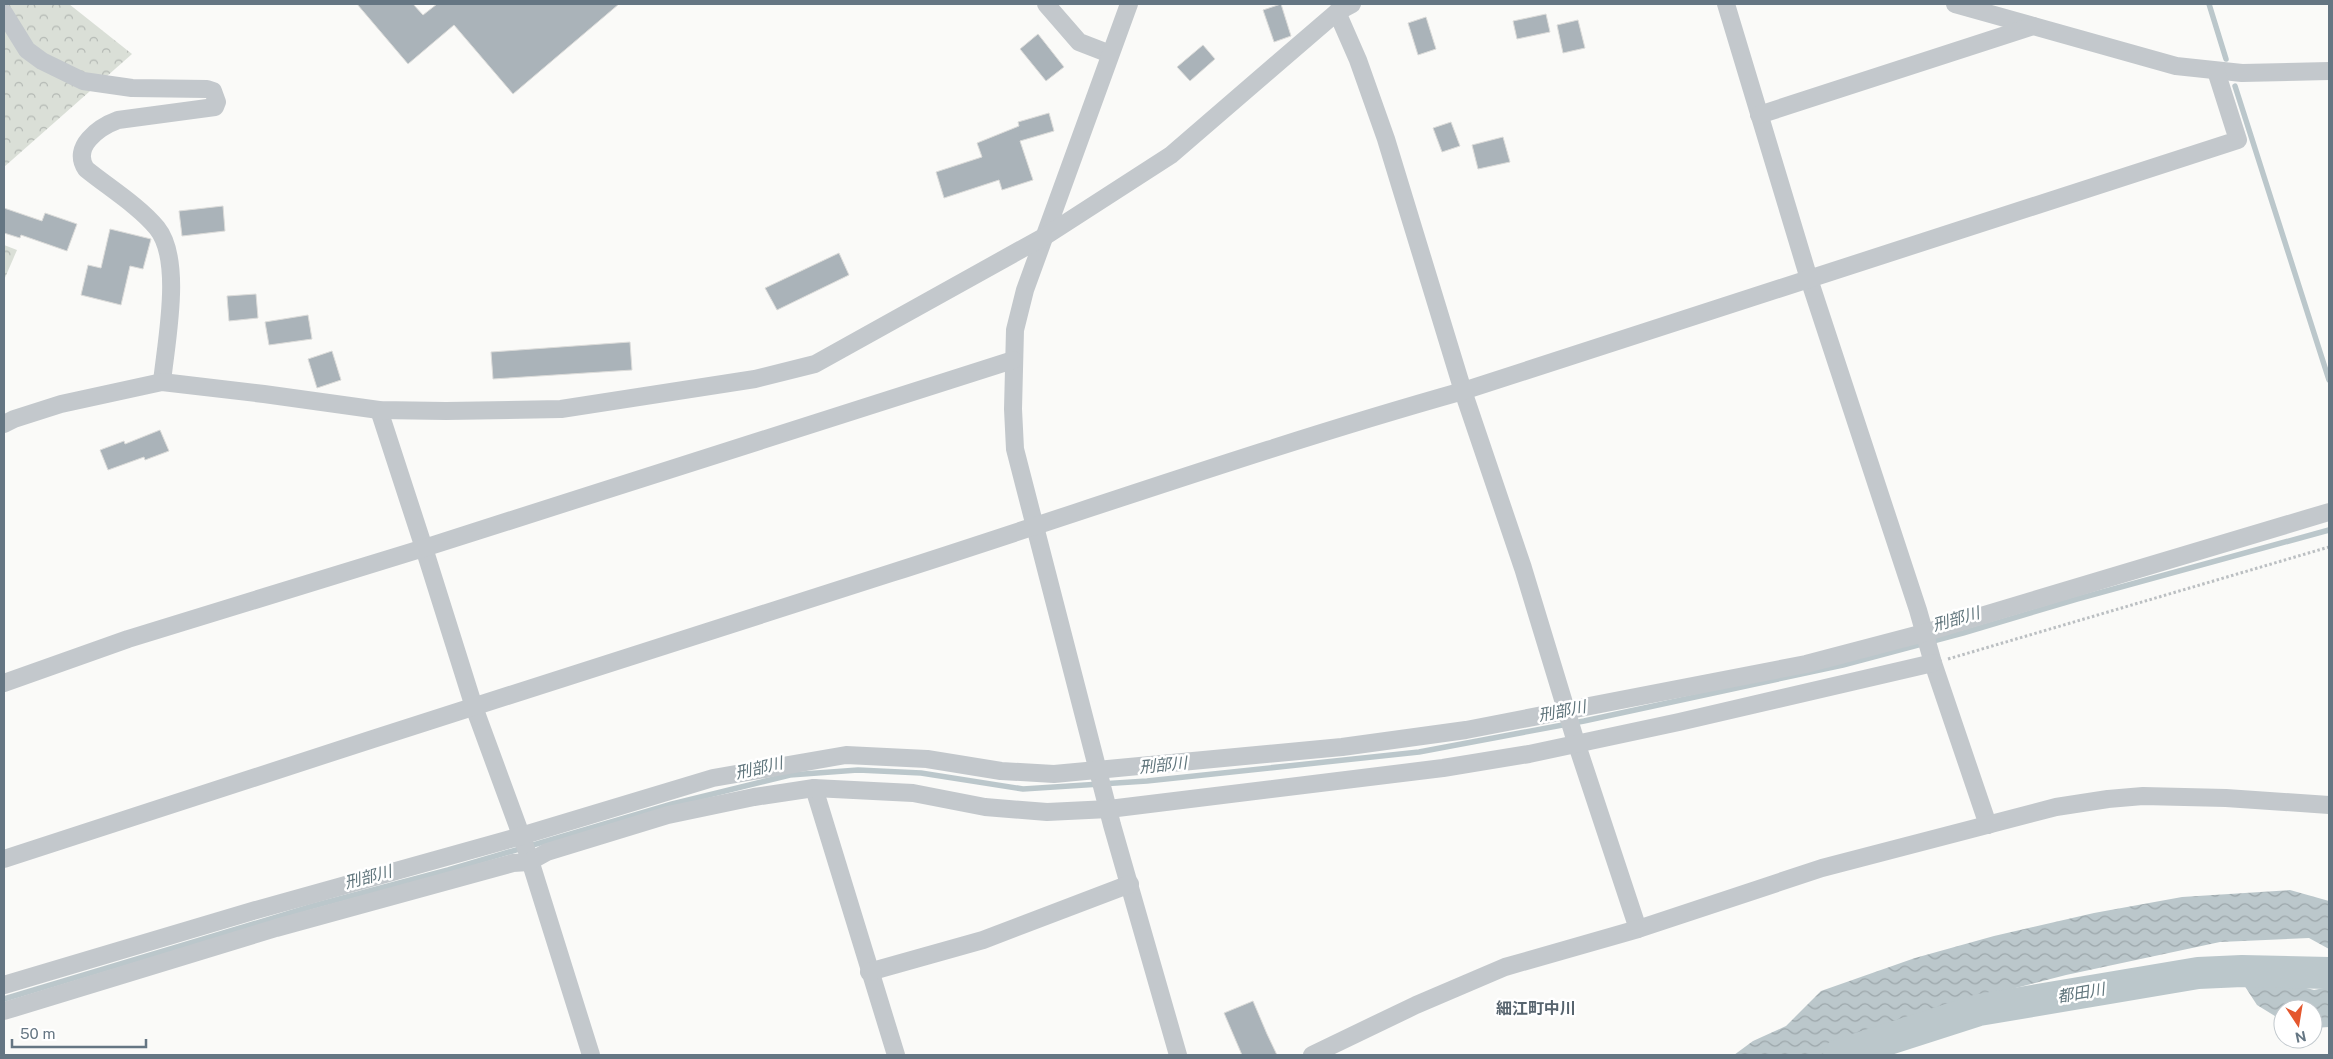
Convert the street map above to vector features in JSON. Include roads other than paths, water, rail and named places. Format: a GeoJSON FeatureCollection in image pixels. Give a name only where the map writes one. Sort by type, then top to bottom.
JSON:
{"type":"FeatureCollection","features":[{"type":"Feature","properties":{"kind":"street"},"geometry":{"type":"LineString","coordinates":[[1046,4],[1079,42],[1110,54]]}},
{"type":"Feature","properties":{"kind":"street"},"geometry":{"type":"LineString","coordinates":[[1129,4],[1026,290],[1015,330],[1013,360],[1014,449],[1108,807],[1178,1055]]}},
{"type":"Feature","properties":{"kind":"street"},"geometry":{"type":"LineString","coordinates":[[1726,4],[1808,279],[1915,601],[1932,663],[1988,825]]}},
{"type":"Feature","properties":{"kind":"street"},"geometry":{"type":"LineString","coordinates":[[1955,4],[2176,66],[2216,71],[2280,73],[2329,71]]}},
{"type":"Feature","properties":{"kind":"street"},"geometry":{"type":"LineString","coordinates":[[4,424],[61,404],[162,382],[379,410],[446,412],[561,409],[756,379],[815,364],[1047,235],[1171,155],[1345,8],[1358,60],[1386,139],[1463,391],[1523,568],[1567,714],[1638,929]]}},
{"type":"Feature","properties":{"kind":"street"},"geometry":{"type":"LineString","coordinates":[[4,12],[27,50],[42,61],[83,81],[132,88],[207,89],[213,91],[216,95],[215,107],[118,120],[105,125],[85,144],[81,151],[82,163],[86,169],[156,227],[168,249],[170,298],[162,382]]}},
{"type":"Feature","properties":{"kind":"street"},"geometry":{"type":"LineString","coordinates":[[1759,115],[2033,26]]}},
{"type":"Feature","properties":{"kind":"street"},"geometry":{"type":"LineString","coordinates":[[4,859],[252,777],[1036,527],[1376,415],[1463,391],[2238,140],[2216,71]]}},
{"type":"Feature","properties":{"kind":"street"},"geometry":{"type":"LineString","coordinates":[[4,683],[128,639],[424,548],[1013,360]]}},
{"type":"Feature","properties":{"kind":"street"},"geometry":{"type":"LineString","coordinates":[[379,410],[474,707],[525,849],[591,1055]]}},
{"type":"Feature","properties":{"kind":"street"},"geometry":{"type":"LineString","coordinates":[[4,985],[256,910],[525,849],[713,778],[846,755],[928,759],[1001,771],[1054,774],[1100,772],[1342,747],[1567,714],[1806,664],[1924,633],[2329,512]]}},
{"type":"Feature","properties":{"kind":"street"},"geometry":{"type":"LineString","coordinates":[[525,849],[546,852],[668,815],[754,797],[814,788],[913,793],[984,807],[1047,812],[1108,807],[1443,768],[1529,754],[1576,741],[1689,720],[1932,663]]}},
{"type":"Feature","properties":{"kind":"street"},"geometry":{"type":"LineString","coordinates":[[814,788],[896,1055]]}},
{"type":"Feature","properties":{"kind":"street"},"geometry":{"type":"LineString","coordinates":[[1312,1055],[1416,1005],[1505,967],[1638,929],[1822,868],[2056,807],[2108,798],[2143,796],[2226,798],[2329,805]]}},
{"type":"Feature","properties":{"kind":"street"},"geometry":{"type":"LineString","coordinates":[[4,1011],[276,928],[513,863],[525,849]]}},
{"type":"Feature","properties":{"kind":"street"},"geometry":{"type":"LineString","coordinates":[[869,972],[983,940],[1130,884]]}},
{"type":"Feature","properties":{"kind":"water"},"geometry":{"type":"Polygon","coordinates":[[[2290,890],[2329,901],[2329,949],[2309,938],[2220,942],[2066,975],[1961,1002],[1928,1016],[1883,1055],[1734,1055],[1753,1041],[1786,1026],[1821,991],[1915,958],[1994,936],[2094,913],[2182,897],[2290,890]]]}},
{"type":"Feature","properties":{"kind":"water"},"geometry":{"type":"Polygon","coordinates":[[[2242,982],[2284,982],[2314,990],[2329,987],[2329,1027],[2323,1027],[2323,999],[2273,999],[2273,1015],[2257,1005],[2242,982]]]}},
{"type":"Feature","properties":{"kind":"waterway"},"geometry":{"type":"LineString","coordinates":[[2209,4],[2226,59]]}},
{"type":"Feature","properties":{"kind":"waterway"},"geometry":{"type":"LineString","coordinates":[[2235,86],[2329,380]]}},
{"type":"Feature","properties":{"kind":"waterway","name":"刑部川"},"geometry":{"type":"LineString","coordinates":[[4,999],[313,906],[448,870],[672,804],[790,775],[858,770],[921,773],[1023,789],[1147,781],[1419,752],[1584,721],[1843,665],[2329,530]]}},
{"type":"Feature","properties":{"kind":"waterway","name":"都田川"},"geometry":{"type":"LineString","coordinates":[[1839,1055],[1979,1010],[2198,973],[2242,971],[2329,973]]}},
{"type":"Feature","properties":{"kind":"district","name":"細江町中川"},"geometry":{"type":"Point","coordinates":[1536,1008]}}]}
